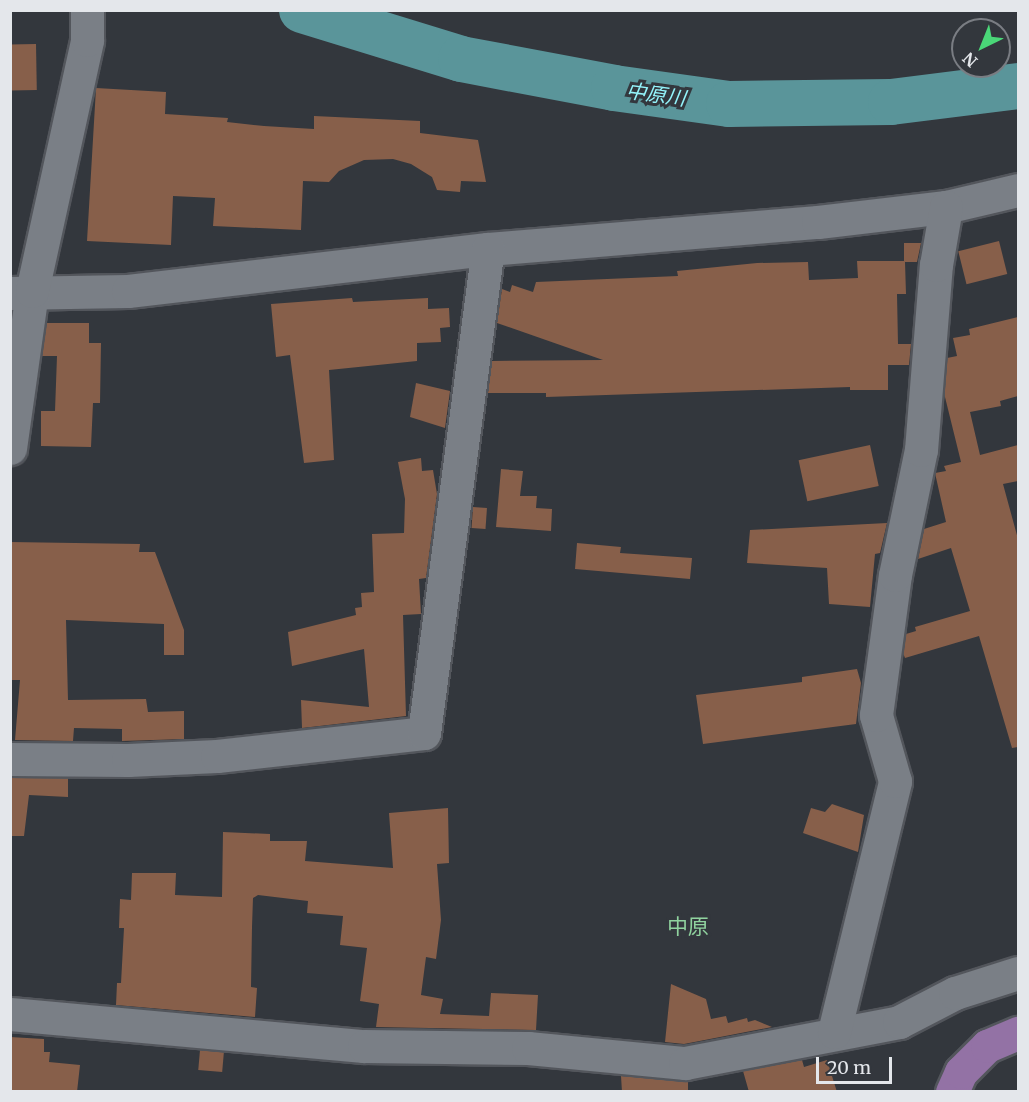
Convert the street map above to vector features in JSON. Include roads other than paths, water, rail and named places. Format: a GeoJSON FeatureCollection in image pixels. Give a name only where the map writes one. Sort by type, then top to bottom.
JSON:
{"type":"FeatureCollection","features":[{"type":"Feature","properties":{"kind":"main road"},"geometry":{"type":"LineString","coordinates":[[952,1092],[961,1072],[987,1046],[1018,1033]]}},
{"type":"Feature","properties":{"kind":"street"},"geometry":{"type":"LineString","coordinates":[[10,448],[21,292],[87,25]]}},
{"type":"Feature","properties":{"kind":"street"},"geometry":{"type":"LineString","coordinates":[[21,292],[128,291],[213,283],[488,249],[818,222],[946,207],[1018,190]]}},
{"type":"Feature","properties":{"kind":"street"},"geometry":{"type":"LineString","coordinates":[[834,1032],[896,781],[876,715],[896,575],[921,450],[936,265],[946,207]]}},
{"type":"Feature","properties":{"kind":"street"},"geometry":{"type":"LineString","coordinates":[[10,759],[128,760],[217,756],[424,733],[488,249]]}},
{"type":"Feature","properties":{"kind":"street"},"geometry":{"type":"LineString","coordinates":[[10,1014],[364,1046],[528,1048],[685,1063],[774,1048],[834,1032],[898,1022],[956,993],[1018,973]]}},
{"type":"Feature","properties":{"kind":"waterway","name":"中原川"},"geometry":{"type":"LineString","coordinates":[[302,10],[461,59],[614,88],[729,104],[891,102],[1018,86]]}},
{"type":"Feature","properties":{"kind":"district","name":"中原"},"geometry":{"type":"Point","coordinates":[688,927]}}]}
